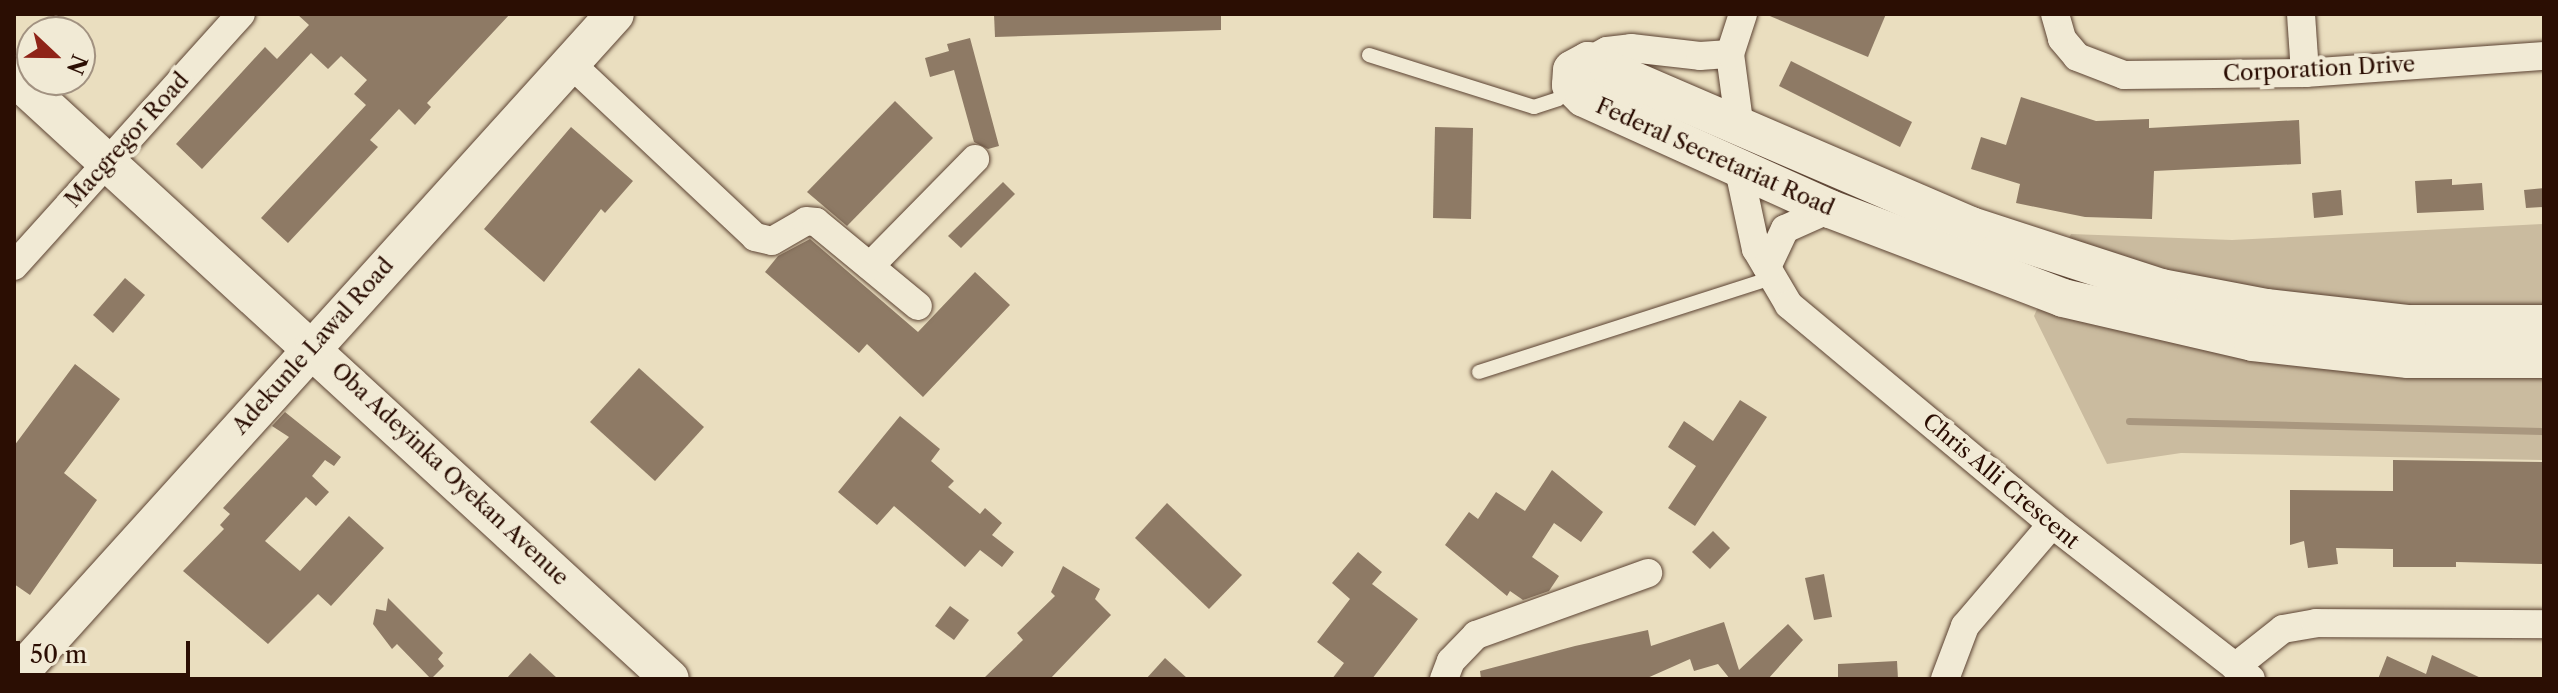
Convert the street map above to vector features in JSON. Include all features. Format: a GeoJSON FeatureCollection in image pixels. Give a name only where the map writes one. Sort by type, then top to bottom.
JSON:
{"type":"FeatureCollection","features":[{"type":"Feature","properties":{"kind":"main road","name":"Adekunle Lawal Road"},"geometry":{"type":"LineString","coordinates":[[14,679],[615,14]]}},
{"type":"Feature","properties":{"kind":"main road","name":"Federal Secretariat Road"},"geometry":{"type":"LineString","coordinates":[[1579,73],[1740,129],[1971,226],[2161,288],[2266,308],[2394,323],[2544,324]]}},
{"type":"Feature","properties":{"kind":"main road","name":"Federal Secretariat Road"},"geometry":{"type":"LineString","coordinates":[[1579,73],[1584,98],[1830,209],[2063,298],[2155,323],[2364,356],[2544,359]]}},
{"type":"Feature","properties":{"kind":"main road","name":"Oba Adeyinka Oyekan Avenue"},"geometry":{"type":"LineString","coordinates":[[14,77],[312,346],[660,676]]}},
{"type":"Feature","properties":{"kind":"street","name":"Macgregor Road"},"geometry":{"type":"LineString","coordinates":[[14,266],[241,14]]}},
{"type":"Feature","properties":{"kind":"street"},"geometry":{"type":"LineString","coordinates":[[1740,129],[1730,54],[1743,14]]}},
{"type":"Feature","properties":{"kind":"street","name":"Corporation Drive"},"geometry":{"type":"LineString","coordinates":[[2055,14],[2062,39],[2077,57],[2124,75],[2305,73],[2544,56]]}},
{"type":"Feature","properties":{"kind":"street"},"geometry":{"type":"LineString","coordinates":[[2301,14],[2305,73]]}},
{"type":"Feature","properties":{"kind":"street"},"geometry":{"type":"LineString","coordinates":[[1579,73],[1607,51],[1631,48],[1700,56],[1730,54]]}},
{"type":"Feature","properties":{"kind":"street"},"geometry":{"type":"LineString","coordinates":[[570,63],[755,237],[772,241],[811,221],[918,306]]}},
{"type":"Feature","properties":{"kind":"street"},"geometry":{"type":"LineString","coordinates":[[870,266],[975,159]]}},
{"type":"Feature","properties":{"kind":"street","name":"Chris Alli Crescent"},"geometry":{"type":"LineString","coordinates":[[1739,170],[1750,235],[1789,305],[2052,524],[2243,673]]}},
{"type":"Feature","properties":{"kind":"street"},"geometry":{"type":"LineString","coordinates":[[1769,272],[1785,229],[1830,209]]}},
{"type":"Feature","properties":{"kind":"street"},"geometry":{"type":"LineString","coordinates":[[1945,679],[1965,626],[2052,524]]}},
{"type":"Feature","properties":{"kind":"street"},"geometry":{"type":"LineString","coordinates":[[1444,679],[1451,661],[1476,635],[1648,573]]}},
{"type":"Feature","properties":{"kind":"street"},"geometry":{"type":"LineString","coordinates":[[2243,673],[2283,629],[2316,623],[2544,624]]}},
{"type":"Feature","properties":{"kind":"lane"},"geometry":{"type":"LineString","coordinates":[[1369,55],[1534,107],[1558,99],[1579,73]]}},
{"type":"Feature","properties":{"kind":"lane"},"geometry":{"type":"LineString","coordinates":[[1479,372],[1769,272]]}},
{"type":"Feature","properties":{"kind":"shaded area"},"geometry":{"type":"Polygon","coordinates":[[[2544,224],[2544,460],[2181,453],[2107,464],[2034,316],[2071,234],[2232,240],[2544,224]]]}},
{"type":"Feature","properties":{"kind":"building"},"geometry":{"type":"Polygon","coordinates":[[[297,14],[510,14],[427,103],[431,107],[415,125],[399,109],[370,140],[378,147],[288,243],[261,218],[366,105],[354,94],[367,80],[341,56],[328,69],[311,53],[202,169],[176,144],[265,47],[277,59],[309,25],[297,14]]]}},
{"type":"Feature","properties":{"kind":"building"},"geometry":{"type":"Polygon","coordinates":[[[994,14],[1221,14],[1221,30],[995,37],[994,14]]]}},
{"type":"Feature","properties":{"kind":"building"},"geometry":{"type":"Polygon","coordinates":[[[1765,14],[1886,14],[1868,57],[1765,14]]]}},
{"type":"Feature","properties":{"kind":"building"},"geometry":{"type":"Polygon","coordinates":[[[970,38],[999,146],[988,149],[974,142],[954,70],[930,77],[925,58],[949,51],[947,44],[970,38]]]}},
{"type":"Feature","properties":{"kind":"building"},"geometry":{"type":"Polygon","coordinates":[[[1791,61],[1912,122],[1900,147],[1779,86],[1791,61]]]}},
{"type":"Feature","properties":{"kind":"building"},"geometry":{"type":"Polygon","coordinates":[[[2021,97],[2096,121],[2149,119],[2149,128],[2299,120],[2301,164],[2154,171],[2152,219],[2085,217],[2016,203],[2020,184],[1971,169],[1981,137],[2006,145],[2021,97]]]}},
{"type":"Feature","properties":{"kind":"building"},"geometry":{"type":"Polygon","coordinates":[[[895,101],[933,138],[847,226],[807,192],[895,101]]]}},
{"type":"Feature","properties":{"kind":"building"},"geometry":{"type":"Polygon","coordinates":[[[571,127],[633,181],[605,213],[601,209],[544,282],[484,229],[571,127]]]}},
{"type":"Feature","properties":{"kind":"building"},"geometry":{"type":"Polygon","coordinates":[[[1435,127],[1473,128],[1471,219],[1433,218],[1435,127]]]}},
{"type":"Feature","properties":{"kind":"building"},"geometry":{"type":"Polygon","coordinates":[[[2452,179],[2452,185],[2482,183],[2484,210],[2417,213],[2415,181],[2452,179]]]}},
{"type":"Feature","properties":{"kind":"building"},"geometry":{"type":"Polygon","coordinates":[[[1003,182],[1015,194],[961,248],[948,236],[1003,182]]]}},
{"type":"Feature","properties":{"kind":"building"},"geometry":{"type":"Polygon","coordinates":[[[2544,188],[2544,207],[2526,208],[2524,190],[2544,188]]]}},
{"type":"Feature","properties":{"kind":"building"},"geometry":{"type":"Polygon","coordinates":[[[2341,190],[2343,215],[2314,218],[2312,193],[2341,190]]]}},
{"type":"Feature","properties":{"kind":"building"},"geometry":{"type":"Polygon","coordinates":[[[810,239],[918,332],[975,272],[1010,305],[923,397],[867,344],[859,353],[765,272],[778,256],[810,239]]]}},
{"type":"Feature","properties":{"kind":"building"},"geometry":{"type":"Polygon","coordinates":[[[125,278],[145,295],[113,333],[93,315],[125,278]]]}},
{"type":"Feature","properties":{"kind":"building"},"geometry":{"type":"Polygon","coordinates":[[[75,364],[120,399],[64,473],[97,500],[30,595],[14,584],[14,446],[75,364]]]}},
{"type":"Feature","properties":{"kind":"building"},"geometry":{"type":"Polygon","coordinates":[[[639,368],[704,427],[655,481],[590,422],[639,368]]]}},
{"type":"Feature","properties":{"kind":"building"},"geometry":{"type":"Polygon","coordinates":[[[1740,400],[1767,417],[1695,526],[1668,508],[1696,466],[1668,447],[1684,421],[1713,441],[1740,400]]]}},
{"type":"Feature","properties":{"kind":"building"},"geometry":{"type":"Polygon","coordinates":[[[285,412],[341,457],[334,466],[325,460],[312,476],[329,492],[316,506],[306,497],[265,541],[300,571],[349,516],[384,548],[331,606],[318,594],[268,644],[183,571],[224,529],[220,525],[230,514],[223,508],[289,437],[272,426],[285,412]]]}},
{"type":"Feature","properties":{"kind":"building"},"geometry":{"type":"Polygon","coordinates":[[[900,416],[940,449],[931,461],[954,481],[948,487],[980,514],[985,508],[1002,523],[992,535],[1014,552],[1002,567],[980,550],[965,567],[894,506],[877,525],[838,492],[900,416]]]}},
{"type":"Feature","properties":{"kind":"building"},"geometry":{"type":"Polygon","coordinates":[[[2393,460],[2544,462],[2544,564],[2456,562],[2456,567],[2393,567],[2393,549],[2336,548],[2338,564],[2308,568],[2304,541],[2290,545],[2290,490],[2393,491],[2393,460]]]}},
{"type":"Feature","properties":{"kind":"building"},"geometry":{"type":"Polygon","coordinates":[[[1552,470],[1603,512],[1581,542],[1554,523],[1532,557],[1559,576],[1549,591],[1523,600],[1510,591],[1507,596],[1445,545],[1469,512],[1478,519],[1496,492],[1525,511],[1552,470]]]}},
{"type":"Feature","properties":{"kind":"building"},"geometry":{"type":"Polygon","coordinates":[[[1167,503],[1242,575],[1209,609],[1135,538],[1167,503]]]}},
{"type":"Feature","properties":{"kind":"building"},"geometry":{"type":"Polygon","coordinates":[[[1713,531],[1730,548],[1710,569],[1692,552],[1713,531]]]}},
{"type":"Feature","properties":{"kind":"building"},"geometry":{"type":"Polygon","coordinates":[[[1358,552],[1382,572],[1372,584],[1418,619],[1372,679],[1332,679],[1344,663],[1317,642],[1350,599],[1332,583],[1358,552]]]}},
{"type":"Feature","properties":{"kind":"building"},"geometry":{"type":"Polygon","coordinates":[[[1063,566],[1100,589],[1095,599],[1111,615],[1050,679],[983,679],[1023,640],[1017,633],[1055,596],[1051,592],[1063,566]]]}},
{"type":"Feature","properties":{"kind":"building"},"geometry":{"type":"Polygon","coordinates":[[[1824,574],[1832,617],[1814,620],[1805,578],[1824,574]]]}},
{"type":"Feature","properties":{"kind":"building"},"geometry":{"type":"Polygon","coordinates":[[[388,598],[443,653],[438,659],[444,666],[431,679],[397,644],[392,649],[373,624],[376,609],[386,611],[388,598]]]}},
{"type":"Feature","properties":{"kind":"building"},"geometry":{"type":"Polygon","coordinates":[[[950,606],[969,620],[954,640],[935,626],[950,606]]]}},
{"type":"Feature","properties":{"kind":"building"},"geometry":{"type":"Polygon","coordinates":[[[1724,622],[1739,670],[1788,624],[1803,640],[1768,679],[1730,679],[1718,664],[1694,671],[1690,659],[1645,679],[1481,679],[1480,671],[1575,646],[1648,630],[1651,646],[1724,622]]]}},
{"type":"Feature","properties":{"kind":"building"},"geometry":{"type":"Polygon","coordinates":[[[530,653],[558,679],[506,679],[530,653]]]}},
{"type":"Feature","properties":{"kind":"building"},"geometry":{"type":"Polygon","coordinates":[[[2432,655],[2483,679],[2378,679],[2387,656],[2426,674],[2432,655]]]}},
{"type":"Feature","properties":{"kind":"building"},"geometry":{"type":"Polygon","coordinates":[[[1165,658],[1188,679],[1146,679],[1165,658]]]}},
{"type":"Feature","properties":{"kind":"building"},"geometry":{"type":"Polygon","coordinates":[[[1897,661],[1898,679],[1838,679],[1838,664],[1897,661]]]}},
{"type":"Feature","properties":{"kind":"waterway"},"geometry":{"type":"LineString","coordinates":[[2129,421],[2544,431]]}}]}
